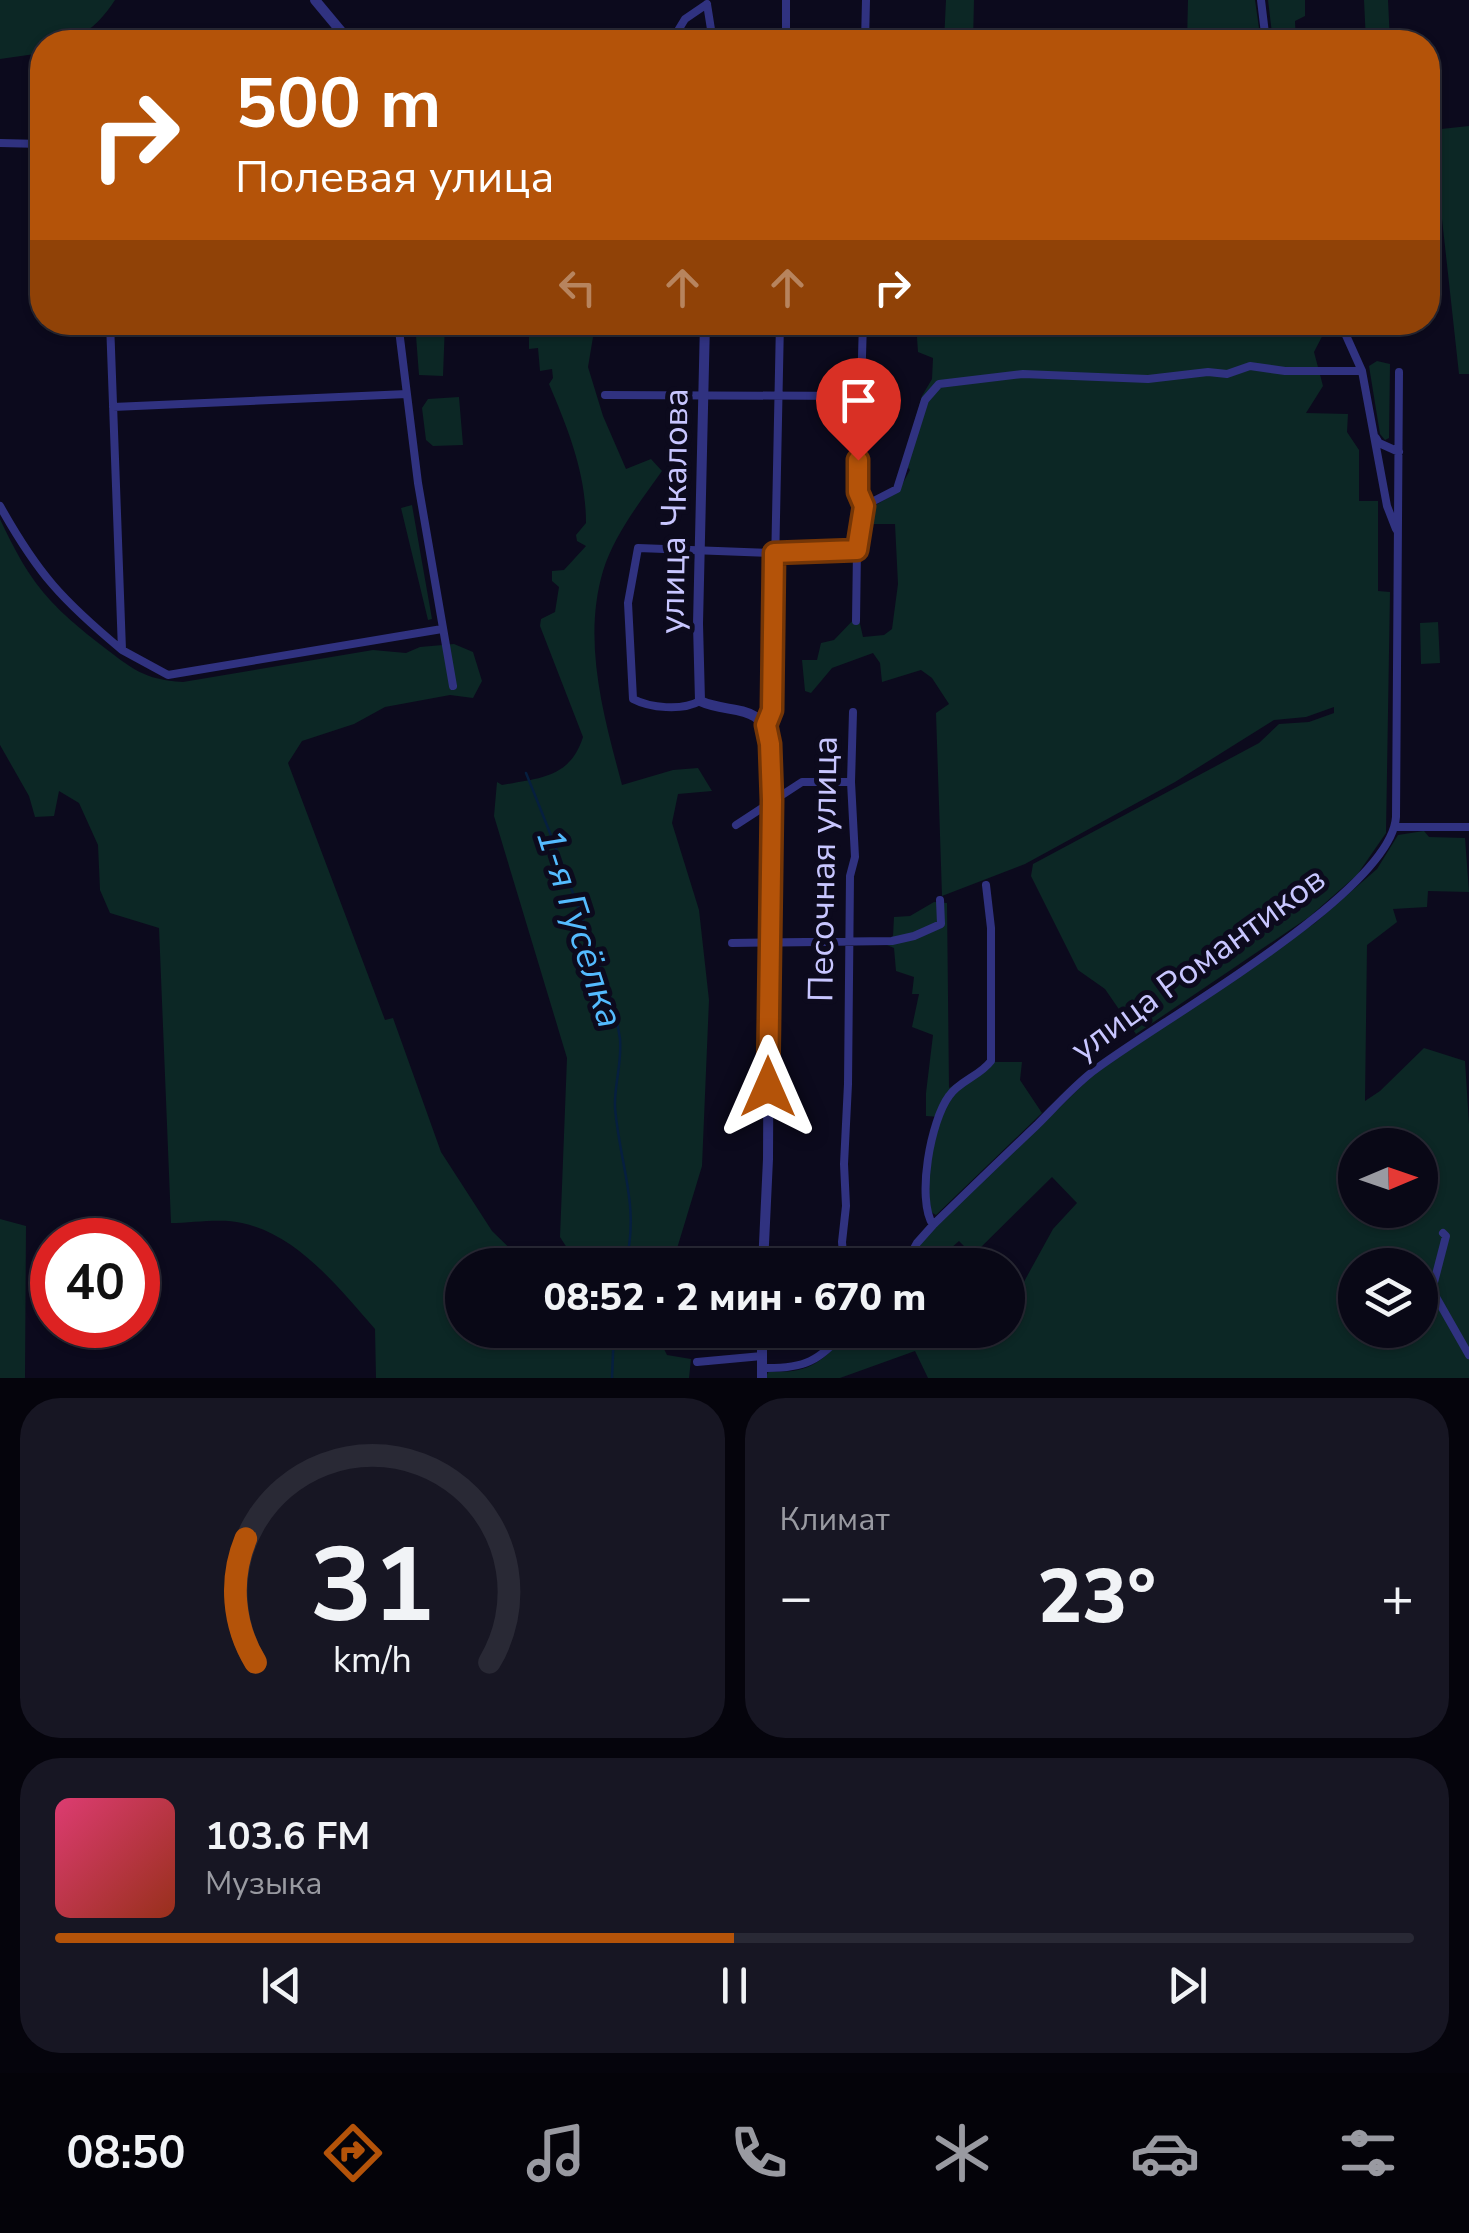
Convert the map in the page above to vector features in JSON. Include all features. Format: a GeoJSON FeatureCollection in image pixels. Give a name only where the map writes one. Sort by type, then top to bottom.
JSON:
{"type":"FeatureCollection","features":[{"type":"Feature","properties":{"kind":"street"},"geometry":{"type":"LineString","coordinates":[[315,0],[340,30]]}},
{"type":"Feature","properties":{"kind":"street"},"geometry":{"type":"LineString","coordinates":[[786,0],[786,30]]}},
{"type":"Feature","properties":{"kind":"street"},"geometry":{"type":"LineString","coordinates":[[865,30],[866,0]]}},
{"type":"Feature","properties":{"kind":"street"},"geometry":{"type":"LineString","coordinates":[[1260,0],[1264,30]]}},
{"type":"Feature","properties":{"kind":"street"},"geometry":{"type":"LineString","coordinates":[[679,30],[707,2]]}},
{"type":"Feature","properties":{"kind":"street"},"geometry":{"type":"LineString","coordinates":[[707,2],[711,30]]}},
{"type":"Feature","properties":{"kind":"street"},"geometry":{"type":"LineString","coordinates":[[0,143],[30,144]]}},
{"type":"Feature","properties":{"kind":"street"},"geometry":{"type":"LineString","coordinates":[[110,335],[122,650]]}},
{"type":"Feature","properties":{"kind":"street"},"geometry":{"type":"LineString","coordinates":[[400,335],[430,562],[453,686]]}},
{"type":"Feature","properties":{"kind":"street","name":"улица Чкалова"},"geometry":{"type":"LineString","coordinates":[[700,702],[704,335]]}},
{"type":"Feature","properties":{"kind":"street"},"geometry":{"type":"LineString","coordinates":[[764,1248],[772,800],[766,725],[772,710],[780,335]]}},
{"type":"Feature","properties":{"kind":"street"},"geometry":{"type":"LineString","coordinates":[[856,621],[857,550],[864,506],[858,492],[862,335]]}},
{"type":"Feature","properties":{"kind":"street"},"geometry":{"type":"LineString","coordinates":[[1346,335],[1362,372],[1386,506],[1398,532]]}},
{"type":"Feature","properties":{"kind":"street"},"geometry":{"type":"LineString","coordinates":[[864,506],[897,489],[926,400],[938,384],[1023,374],[1148,379],[1208,372],[1227,374],[1250,366],[1286,371],[1362,372]]}},
{"type":"Feature","properties":{"kind":"street"},"geometry":{"type":"LineString","coordinates":[[1399,372],[1395,827],[1469,827]]}},
{"type":"Feature","properties":{"kind":"street"},"geometry":{"type":"LineString","coordinates":[[113,407],[407,394]]}},
{"type":"Feature","properties":{"kind":"street"},"geometry":{"type":"LineString","coordinates":[[605,395],[859,396]]}},
{"type":"Feature","properties":{"kind":"street"},"geometry":{"type":"LineString","coordinates":[[1374,434],[1379,443],[1399,452]]}},
{"type":"Feature","properties":{"kind":"street"},"geometry":{"type":"LineString","coordinates":[[0,506],[50,586],[122,650],[168,675],[442,629]]}},
{"type":"Feature","properties":{"kind":"street"},"geometry":{"type":"LineString","coordinates":[[766,725],[746,711],[713,708],[700,702],[695,706],[666,707],[632,699],[628,603],[638,548],[774,553],[857,550]]}},
{"type":"Feature","properties":{"kind":"street","name":"Песочная улица"},"geometry":{"type":"LineString","coordinates":[[843,1248],[850,876],[856,858],[851,782],[853,712]]}},
{"type":"Feature","properties":{"kind":"street"},"geometry":{"type":"LineString","coordinates":[[736,825],[802,782],[851,782]]}},
{"type":"Feature","properties":{"kind":"street","name":"улица Романтиков"},"geometry":{"type":"LineString","coordinates":[[914,1248],[1091,1072],[1313,920],[1373,865],[1395,827]]}},
{"type":"Feature","properties":{"kind":"street"},"geometry":{"type":"LineString","coordinates":[[933,1225],[928,1218],[928,1168],[934,1130],[951,1092],[991,1061],[991,928],[986,885]]}},
{"type":"Feature","properties":{"kind":"street"},"geometry":{"type":"LineString","coordinates":[[732,943],[892,941],[941,924],[940,900]]}},
{"type":"Feature","properties":{"kind":"street"},"geometry":{"type":"LineString","coordinates":[[1443,1233],[1446,1236],[1432,1290],[1469,1355]]}},
{"type":"Feature","properties":{"kind":"street"},"geometry":{"type":"LineString","coordinates":[[697,1362],[762,1368],[808,1365],[830,1348]]}},
{"type":"Feature","properties":{"kind":"green space"},"geometry":{"type":"Polygon","coordinates":[[[0,0],[115,0],[86,30],[30,30],[30,55],[0,59],[0,0]]]}},
{"type":"Feature","properties":{"kind":"green space"},"geometry":{"type":"Polygon","coordinates":[[[946,0],[974,0],[973,30],[945,30],[946,0]]]}},
{"type":"Feature","properties":{"kind":"green space"},"geometry":{"type":"Polygon","coordinates":[[[1188,0],[1255,0],[1259,30],[1187,30],[1188,0]]]}},
{"type":"Feature","properties":{"kind":"green space"},"geometry":{"type":"Polygon","coordinates":[[[1268,0],[1305,0],[1305,16],[1295,21],[1295,30],[1272,30],[1268,0]]]}},
{"type":"Feature","properties":{"kind":"green space"},"geometry":{"type":"Polygon","coordinates":[[[1364,0],[1388,0],[1389,30],[1365,30],[1364,0]]]}},
{"type":"Feature","properties":{"kind":"green space"},"geometry":{"type":"Polygon","coordinates":[[[1469,126],[1469,374],[1459,374],[1441,210],[1441,129],[1469,126]]]}},
{"type":"Feature","properties":{"kind":"green space"},"geometry":{"type":"Polygon","coordinates":[[[416,335],[445,335],[443,376],[419,375],[416,335]]]}},
{"type":"Feature","properties":{"kind":"green space"},"geometry":{"type":"Polygon","coordinates":[[[529,335],[593,335],[588,367],[603,416],[626,469],[651,459],[662,471],[614,545],[597,598],[598,679],[622,785],[673,770],[698,768],[712,791],[678,794],[672,823],[699,910],[709,1000],[702,1166],[677,1248],[567,1248],[560,1237],[567,1058],[494,816],[497,782],[502,785],[552,774],[570,761],[583,737],[540,626],[541,619],[555,612],[559,587],[552,581],[552,571],[564,570],[586,546],[577,541],[576,535],[586,523],[579,469],[549,384],[552,369],[540,371],[538,348],[529,349],[529,335]]]}},
{"type":"Feature","properties":{"kind":"green space"},"geometry":{"type":"Polygon","coordinates":[[[917,335],[1323,335],[1314,352],[1323,386],[1306,413],[1348,414],[1347,432],[1359,450],[1359,501],[1378,501],[1378,591],[1390,592],[1386,833],[1357,875],[1309,917],[1136,1034],[1105,989],[1078,970],[1031,876],[1033,864],[1259,743],[1279,724],[1309,722],[1334,713],[1334,707],[1306,717],[1274,720],[1175,782],[1025,864],[942,896],[936,713],[949,704],[932,678],[921,670],[882,682],[880,663],[873,653],[832,668],[811,693],[805,691],[802,660],[817,660],[821,643],[834,640],[858,615],[863,637],[884,635],[892,629],[898,584],[895,524],[864,524],[867,510],[898,492],[910,470],[903,462],[922,396],[932,379],[933,358],[918,352],[917,335]]]}},
{"type":"Feature","properties":{"kind":"green space"},"geometry":{"type":"Polygon","coordinates":[[[1377,361],[1390,364],[1389,438],[1385,440],[1380,434],[1369,366],[1377,361]]]}},
{"type":"Feature","properties":{"kind":"green space"},"geometry":{"type":"Polygon","coordinates":[[[459,397],[463,445],[433,446],[426,440],[422,408],[428,399],[459,397]]]}},
{"type":"Feature","properties":{"kind":"green space"},"geometry":{"type":"Polygon","coordinates":[[[412,505],[432,619],[428,620],[401,508],[412,505]]]}},
{"type":"Feature","properties":{"kind":"green space"},"geometry":{"type":"Polygon","coordinates":[[[0,519],[30,575],[53,603],[121,660],[158,679],[183,682],[373,650],[406,653],[420,647],[454,644],[473,652],[482,681],[473,698],[450,695],[385,707],[354,724],[302,741],[288,763],[385,1020],[393,1018],[441,1152],[492,1231],[510,1248],[445,1248],[445,1348],[664,1348],[667,1355],[691,1359],[689,1378],[376,1378],[375,1329],[299,1251],[262,1229],[242,1223],[171,1223],[159,928],[110,913],[100,890],[98,845],[79,803],[59,791],[54,816],[35,817],[29,796],[0,745],[0,519]]]}},
{"type":"Feature","properties":{"kind":"green space"},"geometry":{"type":"Polygon","coordinates":[[[1438,622],[1440,663],[1421,664],[1420,623],[1438,622]]]}},
{"type":"Feature","properties":{"kind":"green space"},"geometry":{"type":"Polygon","coordinates":[[[1424,831],[1429,837],[1465,838],[1469,892],[1428,891],[1427,907],[1393,909],[1397,922],[1367,945],[1365,1101],[1424,1048],[1465,1061],[1469,1124],[1469,1378],[928,1378],[915,1351],[840,1378],[765,1378],[769,1371],[807,1367],[834,1348],[1025,1348],[1025,1280],[1053,1229],[1077,1203],[1052,1177],[980,1248],[966,1248],[959,1241],[951,1248],[918,1248],[926,1236],[1093,1075],[1315,923],[1377,869],[1398,835],[1424,831]]]}},
{"type":"Feature","properties":{"kind":"green space"},"geometry":{"type":"Polygon","coordinates":[[[934,902],[947,903],[949,1088],[992,1062],[1022,1062],[1020,1080],[1042,1113],[936,1215],[931,1212],[929,1176],[941,1117],[926,1116],[933,1035],[912,1027],[919,994],[912,994],[914,977],[896,971],[894,948],[887,945],[893,936],[894,917],[910,916],[934,902]]]}},
{"type":"Feature","properties":{"kind":"green space"},"geometry":{"type":"Polygon","coordinates":[[[0,1219],[26,1226],[25,1378],[0,1378],[0,1219]]]}},
{"type":"Feature","properties":{"kind":"waterway","name":"1-я Гусёлка"},"geometry":{"type":"LineString","coordinates":[[526,773],[586,929],[618,1028],[615,1107],[630,1204],[628,1248]]}},
{"type":"Feature","properties":{"kind":"waterway","name":"1-я Гусёлка"},"geometry":{"type":"LineString","coordinates":[[612,1378],[613,1348]]}},
{"type":"Feature","properties":{"kind":"route"},"geometry":{"type":"LineString","coordinates":[[768,1087],[772,800],[766,725],[772,710],[774,553],[857,550],[864,506],[858,492],[858,460]]}}]}
